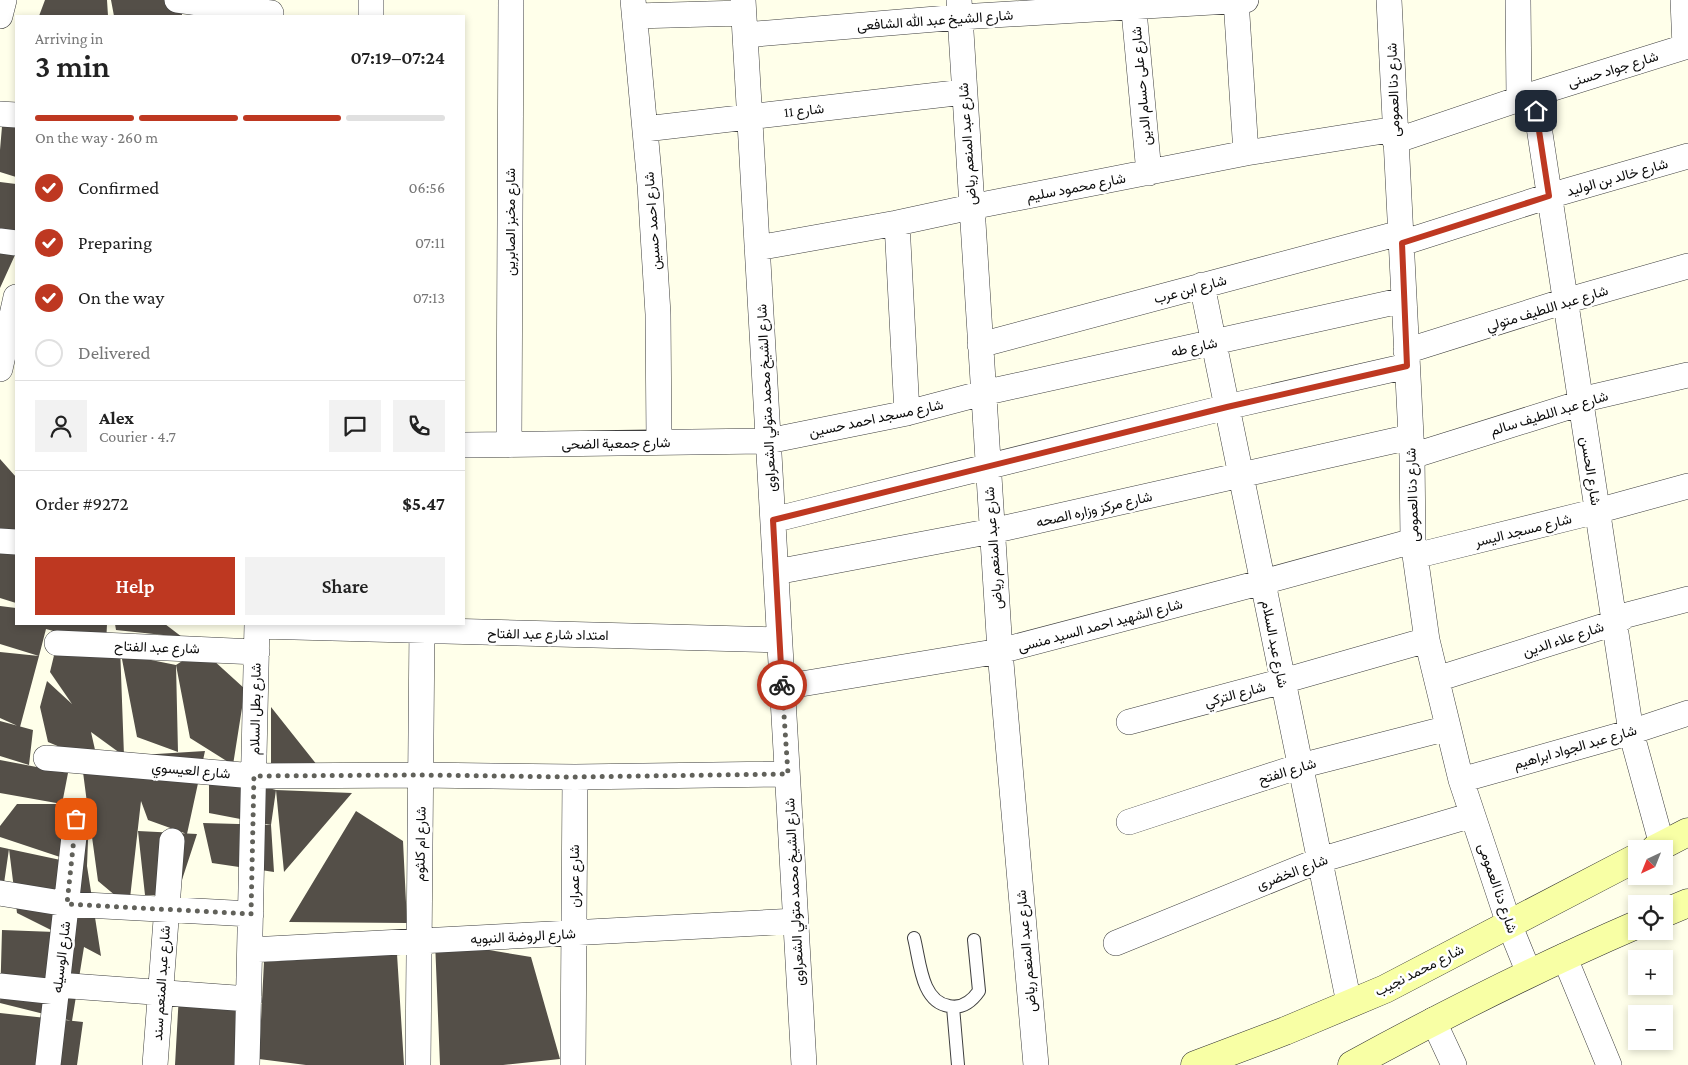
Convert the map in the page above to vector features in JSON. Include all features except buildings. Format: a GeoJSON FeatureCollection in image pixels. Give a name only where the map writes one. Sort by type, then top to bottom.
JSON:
{"type":"FeatureCollection","features":[{"type":"Feature","properties":{"kind":"main road"},"geometry":{"type":"LineString","coordinates":[[1673,840],[1688,832]]}},
{"type":"Feature","properties":{"kind":"main road","name":"شارع محمد نجيب"},"geometry":{"type":"LineString","coordinates":[[1195,1065],[1385,989],[1628,862]]}},
{"type":"Feature","properties":{"kind":"main road"},"geometry":{"type":"LineString","coordinates":[[1673,909],[1688,903]]}},
{"type":"Feature","properties":{"kind":"main road"},"geometry":{"type":"LineString","coordinates":[[1352,1065],[1433,1020],[1564,956],[1628,928]]}},
{"type":"Feature","properties":{"kind":"street"},"geometry":{"type":"LineString","coordinates":[[0,16],[4,0]]}},
{"type":"Feature","properties":{"kind":"street"},"geometry":{"type":"LineString","coordinates":[[177,0],[271,10]]}},
{"type":"Feature","properties":{"kind":"street"},"geometry":{"type":"LineString","coordinates":[[371,0],[371,15]]}},
{"type":"Feature","properties":{"kind":"street","name":"شارع مخبز الصابرين"},"geometry":{"type":"LineString","coordinates":[[509,444],[511,0]]}},
{"type":"Feature","properties":{"kind":"street"},"geometry":{"type":"LineString","coordinates":[[1236,0],[1246,153]]}},
{"type":"Feature","properties":{"kind":"street","name":"شارع الشيخ عبد الله الشافعى"},"geometry":{"type":"LineString","coordinates":[[634,8],[744,16],[1246,0]]}},
{"type":"Feature","properties":{"kind":"street","name":"شارع دنا العمومى"},"geometry":{"type":"LineString","coordinates":[[1389,0],[1411,447],[1414,548],[1427,640],[1461,780],[1509,924],[1530,973]]}},
{"type":"Feature","properties":{"kind":"street","name":"شارع الحسن"},"geometry":{"type":"LineString","coordinates":[[1518,0],[1526,97],[1549,196],[1631,732],[1657,840]]}},
{"type":"Feature","properties":{"kind":"street"},"geometry":{"type":"LineString","coordinates":[[1683,0],[1686,46]]}},
{"type":"Feature","properties":{"kind":"street","name":"شارع على حسام الدين"},"geometry":{"type":"LineString","coordinates":[[1133,3],[1149,173]]}},
{"type":"Feature","properties":{"kind":"street","name":"شارع احمد حسين"},"geometry":{"type":"LineString","coordinates":[[634,8],[645,129],[658,314],[659,442]]}},
{"type":"Feature","properties":{"kind":"street","name":"شارع عبد المنعم رياض"},"geometry":{"type":"LineString","coordinates":[[959,8],[1000,651],[1036,1065]]}},
{"type":"Feature","properties":{"kind":"street","name":"شارع الشيخ محمد متولي الشعراوى"},"geometry":{"type":"LineString","coordinates":[[744,16],[804,1065]]}},
{"type":"Feature","properties":{"kind":"street","name":"شارع جواد حسنى"},"geometry":{"type":"LineString","coordinates":[[1395,135],[1526,97],[1686,46]]}},
{"type":"Feature","properties":{"kind":"street","name":"شارع 11"},"geometry":{"type":"LineString","coordinates":[[645,129],[964,92]]}},
{"type":"Feature","properties":{"kind":"street"},"geometry":{"type":"LineString","coordinates":[[0,114],[15,115]]}},
{"type":"Feature","properties":{"kind":"street","name":"شارع محمود سليم"},"geometry":{"type":"LineString","coordinates":[[757,248],[897,223],[1246,153],[1395,135]]}},
{"type":"Feature","properties":{"kind":"street","name":"شارع خالد بن الوليد"},"geometry":{"type":"LineString","coordinates":[[1401,238],[1688,156]]}},
{"type":"Feature","properties":{"kind":"street"},"geometry":{"type":"LineString","coordinates":[[897,223],[907,413]]}},
{"type":"Feature","properties":{"kind":"street","name":"شارع ابن عرب"},"geometry":{"type":"LineString","coordinates":[[980,346],[1202,285],[1401,238]]}},
{"type":"Feature","properties":{"kind":"street"},"geometry":{"type":"LineString","coordinates":[[0,241],[15,243]]}},
{"type":"Feature","properties":{"kind":"street","name":"شارع عبد اللطيف متولي"},"geometry":{"type":"LineString","coordinates":[[773,520],[1227,407],[1406,358],[1565,301],[1688,266]]}},
{"type":"Feature","properties":{"kind":"street","name":"شارع عبد السلام"},"geometry":{"type":"LineString","coordinates":[[1202,285],[1350,1003]]}},
{"type":"Feature","properties":{"kind":"street","name":"شارع طه"},"geometry":{"type":"LineString","coordinates":[[983,393],[1404,300]]}},
{"type":"Feature","properties":{"kind":"street"},"geometry":{"type":"LineString","coordinates":[[0,369],[15,302]]}},
{"type":"Feature","properties":{"kind":"street","name":"شارع عبد اللطيف سالم"},"geometry":{"type":"LineString","coordinates":[[1411,447],[1581,403],[1589,398],[1688,375]]}},
{"type":"Feature","properties":{"kind":"street","name":"شارع مسجد احمد حسين"},"geometry":{"type":"LineString","coordinates":[[768,441],[907,413],[983,393]]}},
{"type":"Feature","properties":{"kind":"street","name":"شارع جمعية الضحى"},"geometry":{"type":"LineString","coordinates":[[465,445],[768,441]]}},
{"type":"Feature","properties":{"kind":"street","name":"شارع مركز وزاره الصحه"},"geometry":{"type":"LineString","coordinates":[[776,572],[992,532],[1241,476],[1411,447]]}},
{"type":"Feature","properties":{"kind":"street","name":"شارع مسجد اليسر"},"geometry":{"type":"LineString","coordinates":[[1414,548],[1597,512],[1688,486]]}},
{"type":"Feature","properties":{"kind":"street"},"geometry":{"type":"LineString","coordinates":[[0,541],[15,542]]}},
{"type":"Feature","properties":{"kind":"street","name":"شارع الشهيد احمد السيد منسى"},"geometry":{"type":"LineString","coordinates":[[782,687],[1000,651],[1263,582],[1414,548]]}},
{"type":"Feature","properties":{"kind":"street","name":"شارع علاء الدين"},"geometry":{"type":"LineString","coordinates":[[1437,679],[1614,623],[1626,615],[1688,599]]}},
{"type":"Feature","properties":{"kind":"street","name":"امتداد شارع عبد الفتاح"},"geometry":{"type":"LineString","coordinates":[[257,625],[422,628],[780,640]]}},
{"type":"Feature","properties":{"kind":"street","name":"شارع بطل السلام"},"geometry":{"type":"LineString","coordinates":[[247,1065],[257,625]]}},
{"type":"Feature","properties":{"kind":"street","name":"شارع ام كلثوم"},"geometry":{"type":"LineString","coordinates":[[418,1065],[422,628]]}},
{"type":"Feature","properties":{"kind":"street","name":"شارع التركي"},"geometry":{"type":"LineString","coordinates":[[1129,722],[1427,640]]}},
{"type":"Feature","properties":{"kind":"street","name":"شارع عبد الفتاح"},"geometry":{"type":"LineString","coordinates":[[57,643],[257,652]]}},
{"type":"Feature","properties":{"kind":"street","name":"شارع عبد الجواد ابراهيم"},"geometry":{"type":"LineString","coordinates":[[1461,780],[1631,732],[1688,713]]}},
{"type":"Feature","properties":{"kind":"street","name":"شارع الفتح"},"geometry":{"type":"LineString","coordinates":[[1129,822],[1300,766],[1448,728]]}},
{"type":"Feature","properties":{"kind":"street","name":"شارع العيسوي"},"geometry":{"type":"LineString","coordinates":[[46,758],[254,776],[421,775],[574,777],[788,774]]}},
{"type":"Feature","properties":{"kind":"street","name":"شارع عمران"},"geometry":{"type":"LineString","coordinates":[[573,1065],[574,777]]}},
{"type":"Feature","properties":{"kind":"street","name":"شارع الخضرى"},"geometry":{"type":"LineString","coordinates":[[1116,943],[1320,860],[1472,815]]}},
{"type":"Feature","properties":{"kind":"street","name":"شارع الوسيله"},"geometry":{"type":"LineString","coordinates":[[48,1065],[76,819]]}},
{"type":"Feature","properties":{"kind":"street","name":"شارع عبد المنعم سند"},"geometry":{"type":"LineString","coordinates":[[155,1065],[172,841]]}},
{"type":"Feature","properties":{"kind":"street"},"geometry":{"type":"LineString","coordinates":[[0,893],[67,904],[251,914]]}},
{"type":"Feature","properties":{"kind":"street","name":"شارع الروضة النبويه"},"geometry":{"type":"LineString","coordinates":[[250,950],[796,921]]}},
{"type":"Feature","properties":{"kind":"street"},"geometry":{"type":"LineString","coordinates":[[1564,956],[1609,1065]]}},
{"type":"Feature","properties":{"kind":"street"},"geometry":{"type":"LineString","coordinates":[[0,986],[161,992],[249,999]]}},
{"type":"Feature","properties":{"kind":"street"},"geometry":{"type":"LineString","coordinates":[[1433,1020],[1454,1065]]}},
{"type":"Feature","properties":{"kind":"lane"},"geometry":{"type":"LineString","coordinates":[[914,938],[926,986],[930,994],[944,1006],[953,1007],[963,1005],[972,1000],[979,992],[974,940]]}},
{"type":"Feature","properties":{"kind":"lane"},"geometry":{"type":"LineString","coordinates":[[953,1007],[958,1065]]}},
{"type":"Feature","properties":{"kind":"way so far"},"geometry":{"type":"LineString","coordinates":[[76,819],[67,904],[251,914],[254,776],[421,775],[574,777],[788,774],[782,685]]}},
{"type":"Feature","properties":{"kind":"route"},"geometry":{"type":"LineString","coordinates":[[782,685],[773,520],[1227,407],[1407,366],[1402,243],[1549,196],[1536,111]]}}]}
